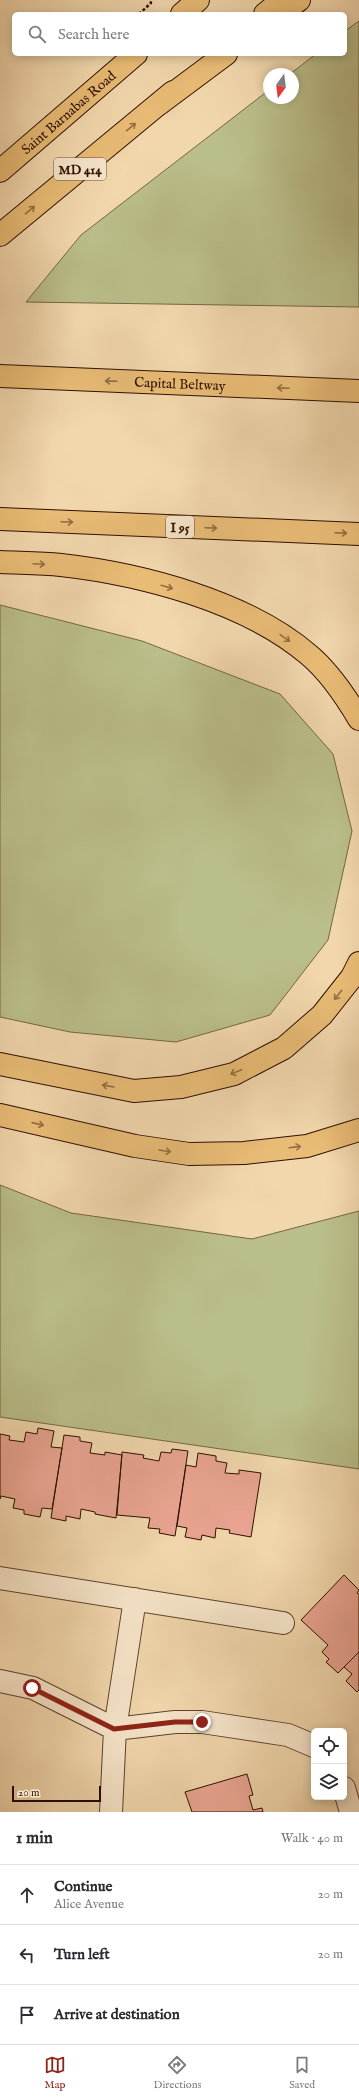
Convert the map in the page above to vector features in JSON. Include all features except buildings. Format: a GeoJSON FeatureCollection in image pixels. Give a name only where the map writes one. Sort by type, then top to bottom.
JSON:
{"type":"FeatureCollection","features":[{"type":"Feature","properties":{"kind":"main road"},"geometry":{"type":"LineString","coordinates":[[184,12],[198,0]]}},
{"type":"Feature","properties":{"kind":"main road"},"geometry":{"type":"LineString","coordinates":[[267,12],[282,0]]}},
{"type":"Feature","properties":{"kind":"main road"},"geometry":{"type":"LineString","coordinates":[[283,12],[299,0]]}},
{"type":"Feature","properties":{"kind":"main road","name":"Saint Barnabas Road"},"geometry":{"type":"LineString","coordinates":[[0,171],[134,56]]}},
{"type":"Feature","properties":{"kind":"main road","name":"MD 414"},"geometry":{"type":"LineString","coordinates":[[0,235],[216,56]]}},
{"type":"Feature","properties":{"kind":"main road"},"geometry":{"type":"LineString","coordinates":[[159,104],[223,56]]}},
{"type":"Feature","properties":{"kind":"main road"},"geometry":{"type":"LineString","coordinates":[[0,370],[58,378]]}},
{"type":"Feature","properties":{"kind":"main road","name":"Capital Beltway"},"geometry":{"type":"LineString","coordinates":[[0,376],[359,391]]}},
{"type":"Feature","properties":{"kind":"main road"},"geometry":{"type":"LineString","coordinates":[[322,390],[359,388]]}},
{"type":"Feature","properties":{"kind":"main road","name":"I 95"},"geometry":{"type":"LineString","coordinates":[[0,519],[359,534]]}},
{"type":"Feature","properties":{"kind":"main road"},"geometry":{"type":"LineString","coordinates":[[0,562],[60,565],[133,577],[204,598],[259,620],[309,655],[345,696],[359,719]]}},
{"type":"Feature","properties":{"kind":"main road"},"geometry":{"type":"LineString","coordinates":[[0,1064],[134,1091],[181,1087],[234,1074],[284,1048],[322,1016],[352,977],[359,963]]}},
{"type":"Feature","properties":{"kind":"main road"},"geometry":{"type":"LineString","coordinates":[[0,1115],[136,1146],[189,1154],[244,1153],[307,1146],[359,1130]]}},
{"type":"Feature","properties":{"kind":"street"},"geometry":{"type":"LineString","coordinates":[[0,1578],[283,1624]]}},
{"type":"Feature","properties":{"kind":"street"},"geometry":{"type":"LineString","coordinates":[[111,1812],[114,1729],[135,1599]]}},
{"type":"Feature","properties":{"kind":"street"},"geometry":{"type":"LineString","coordinates":[[0,1681],[32,1688],[114,1729],[175,1722],[202,1722],[288,1736],[311,1745]]}},
{"type":"Feature","properties":{"kind":"path"},"geometry":{"type":"LineString","coordinates":[[141,12],[151,3],[150,0]]}},
{"type":"Feature","properties":{"kind":"green space"},"geometry":{"type":"Polygon","coordinates":[[[359,21],[359,307],[26,302],[81,235],[263,95],[263,104],[299,104],[298,68],[313,56],[347,56],[347,30],[359,21]]]}},
{"type":"Feature","properties":{"kind":"green space"},"geometry":{"type":"Polygon","coordinates":[[[0,605],[142,641],[280,694],[333,754],[352,831],[328,940],[270,1015],[176,1042],[70,1032],[0,1017],[0,605]]]}},
{"type":"Feature","properties":{"kind":"green space"},"geometry":{"type":"Polygon","coordinates":[[[0,1185],[71,1213],[252,1239],[359,1211],[359,1469],[0,1417],[0,1185]]]}},
{"type":"Feature","properties":{"kind":"route"},"geometry":{"type":"LineString","coordinates":[[32,1688],[49,1695],[114,1729],[175,1722],[202,1722]]}}]}
